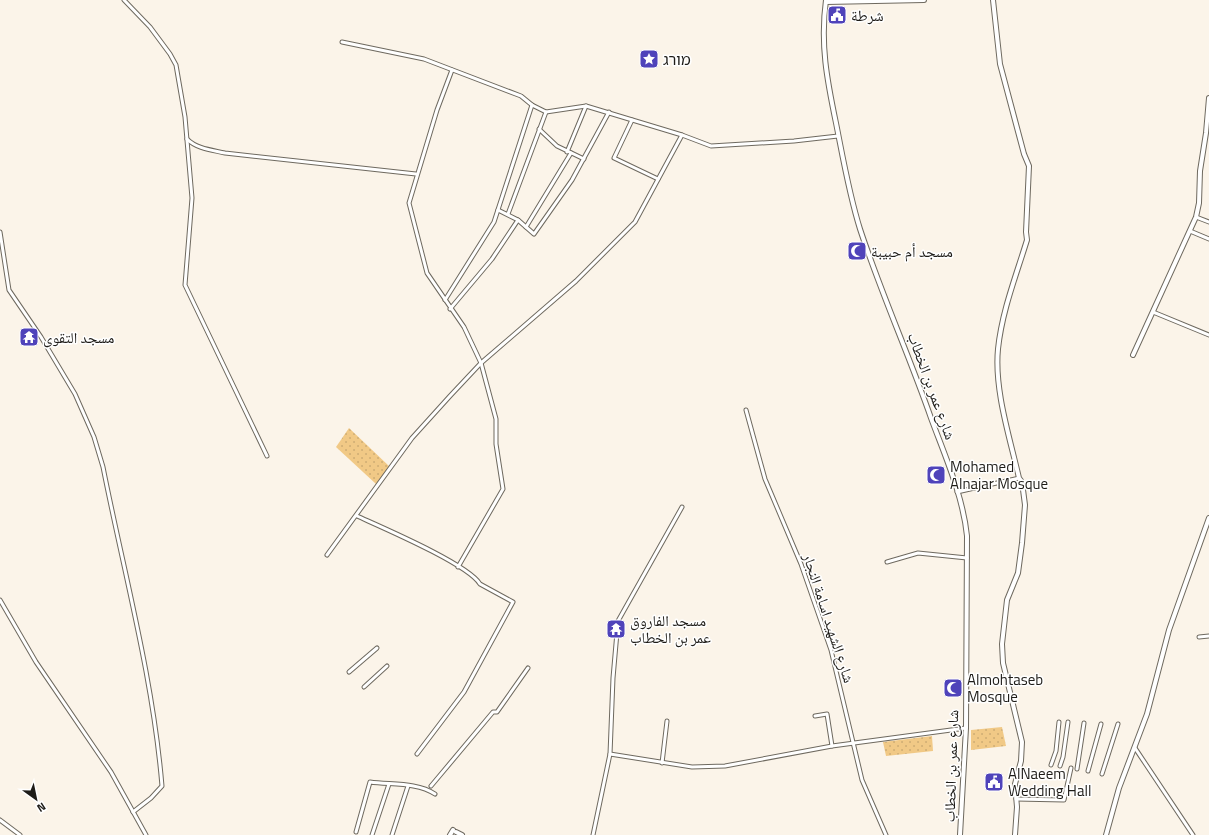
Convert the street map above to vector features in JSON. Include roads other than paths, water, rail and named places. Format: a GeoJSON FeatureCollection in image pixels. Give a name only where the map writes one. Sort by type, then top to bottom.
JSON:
{"type":"FeatureCollection","features":[{"type":"Feature","properties":{"kind":"street"},"geometry":{"type":"LineString","coordinates":[[124,0],[150,27],[170,54],[176,65],[182,92],[192,198],[185,285],[266,456]]}},
{"type":"Feature","properties":{"kind":"street"},"geometry":{"type":"LineString","coordinates":[[826,1],[924,0]]}},
{"type":"Feature","properties":{"kind":"street"},"geometry":{"type":"LineString","coordinates":[[993,0],[1000,64],[1024,154],[1029,166],[1026,232],[1028,240],[1011,289],[998,349],[1000,386],[1019,478],[1022,482],[1025,505],[1018,572],[1007,600],[1002,644],[1003,663],[1022,742],[1021,762],[1015,784],[1015,835]]}},
{"type":"Feature","properties":{"kind":"street","name":"شارع عمر بن الخطاب"},"geometry":{"type":"LineString","coordinates":[[826,1],[823,30],[824,61],[838,136],[860,229],[917,378],[957,492],[965,520],[967,558],[966,728],[960,835]]}},
{"type":"Feature","properties":{"kind":"street"},"geometry":{"type":"LineString","coordinates":[[342,42],[424,58],[521,96],[532,105],[546,112],[586,106],[682,135],[711,146],[772,143],[838,136]]}},
{"type":"Feature","properties":{"kind":"street"},"geometry":{"type":"LineString","coordinates":[[452,70],[439,102],[408,203],[427,273],[450,309],[464,327],[481,363],[496,419],[496,444],[504,489],[458,567]]}},
{"type":"Feature","properties":{"kind":"street"},"geometry":{"type":"LineString","coordinates":[[1133,355],[1196,217],[1201,190],[1200,171],[1206,133],[1209,98]]}},
{"type":"Feature","properties":{"kind":"street"},"geometry":{"type":"LineString","coordinates":[[444,300],[494,222],[532,105]]}},
{"type":"Feature","properties":{"kind":"street"},"geometry":{"type":"LineString","coordinates":[[567,152],[586,106]]}},
{"type":"Feature","properties":{"kind":"street"},"geometry":{"type":"LineString","coordinates":[[508,214],[546,112]]}},
{"type":"Feature","properties":{"kind":"street"},"geometry":{"type":"LineString","coordinates":[[498,210],[518,220],[534,234],[563,194],[609,112]]}},
{"type":"Feature","properties":{"kind":"street"},"geometry":{"type":"LineString","coordinates":[[632,120],[614,158],[658,180]]}},
{"type":"Feature","properties":{"kind":"street"},"geometry":{"type":"LineString","coordinates":[[539,129],[557,146],[584,159]]}},
{"type":"Feature","properties":{"kind":"street"},"geometry":{"type":"LineString","coordinates":[[327,555],[357,516],[412,438],[481,363],[576,281],[635,222],[682,135]]}},
{"type":"Feature","properties":{"kind":"street"},"geometry":{"type":"LineString","coordinates":[[187,139],[191,143],[205,149],[225,153],[416,174]]}},
{"type":"Feature","properties":{"kind":"street"},"geometry":{"type":"LineString","coordinates":[[526,227],[571,153]]}},
{"type":"Feature","properties":{"kind":"street"},"geometry":{"type":"LineString","coordinates":[[1196,217],[1209,222]]}},
{"type":"Feature","properties":{"kind":"street"},"geometry":{"type":"LineString","coordinates":[[450,309],[492,259],[518,220]]}},
{"type":"Feature","properties":{"kind":"street"},"geometry":{"type":"LineString","coordinates":[[1190,231],[1209,239]]}},
{"type":"Feature","properties":{"kind":"street"},"geometry":{"type":"LineString","coordinates":[[0,232],[9,290],[41,337],[69,383],[94,437],[103,467],[144,657],[158,735],[162,786],[151,798],[133,812]]}},
{"type":"Feature","properties":{"kind":"street"},"geometry":{"type":"LineString","coordinates":[[1153,312],[1209,335]]}},
{"type":"Feature","properties":{"kind":"street","name":"شارع الشهيد اسامة النجار"},"geometry":{"type":"LineString","coordinates":[[746,410],[765,479],[801,564],[831,650],[852,744],[862,780],[886,835]]}},
{"type":"Feature","properties":{"kind":"street"},"geometry":{"type":"LineString","coordinates":[[957,492],[1019,478]]}},
{"type":"Feature","properties":{"kind":"street"},"geometry":{"type":"LineString","coordinates":[[593,835],[610,754],[613,678],[618,621],[682,507]]}},
{"type":"Feature","properties":{"kind":"street"},"geometry":{"type":"LineString","coordinates":[[357,516],[412,542],[458,567],[476,579],[480,584],[513,602],[464,692],[416,754]]}},
{"type":"Feature","properties":{"kind":"street"},"geometry":{"type":"LineString","coordinates":[[1106,835],[1119,788],[1147,714],[1169,630],[1209,518]]}},
{"type":"Feature","properties":{"kind":"street"},"geometry":{"type":"LineString","coordinates":[[887,562],[918,553],[967,558]]}},
{"type":"Feature","properties":{"kind":"street"},"geometry":{"type":"LineString","coordinates":[[0,600],[36,662],[111,772],[146,835]]}},
{"type":"Feature","properties":{"kind":"street"},"geometry":{"type":"LineString","coordinates":[[1199,637],[1209,636]]}},
{"type":"Feature","properties":{"kind":"street"},"geometry":{"type":"LineString","coordinates":[[350,672],[377,648]]}},
{"type":"Feature","properties":{"kind":"street"},"geometry":{"type":"LineString","coordinates":[[364,686],[387,666]]}},
{"type":"Feature","properties":{"kind":"street"},"geometry":{"type":"LineString","coordinates":[[431,786],[493,712],[497,712],[528,668]]}},
{"type":"Feature","properties":{"kind":"street"},"geometry":{"type":"LineString","coordinates":[[814,716],[827,714],[832,746]]}},
{"type":"Feature","properties":{"kind":"street"},"geometry":{"type":"LineString","coordinates":[[662,763],[667,721]]}},
{"type":"Feature","properties":{"kind":"street"},"geometry":{"type":"LineString","coordinates":[[1051,765],[1056,751],[1059,722]]}},
{"type":"Feature","properties":{"kind":"street"},"geometry":{"type":"LineString","coordinates":[[1060,766],[1063,757],[1068,722]]}},
{"type":"Feature","properties":{"kind":"street"},"geometry":{"type":"LineString","coordinates":[[1077,769],[1084,722]]}},
{"type":"Feature","properties":{"kind":"street"},"geometry":{"type":"LineString","coordinates":[[1088,771],[1101,724]]}},
{"type":"Feature","properties":{"kind":"street"},"geometry":{"type":"LineString","coordinates":[[1102,774],[1118,724]]}},
{"type":"Feature","properties":{"kind":"street"},"geometry":{"type":"LineString","coordinates":[[610,754],[692,767],[725,766],[832,746],[966,728]]}},
{"type":"Feature","properties":{"kind":"street"},"geometry":{"type":"LineString","coordinates":[[1135,748],[1193,835]]}},
{"type":"Feature","properties":{"kind":"street"},"geometry":{"type":"LineString","coordinates":[[1016,799],[1064,800],[1071,768]]}},
{"type":"Feature","properties":{"kind":"street"},"geometry":{"type":"LineString","coordinates":[[356,832],[370,782],[426,788],[434,794]]}},
{"type":"Feature","properties":{"kind":"street"},"geometry":{"type":"LineString","coordinates":[[372,835],[389,784]]}},
{"type":"Feature","properties":{"kind":"street"},"geometry":{"type":"LineString","coordinates":[[392,835],[408,786]]}},
{"type":"Feature","properties":{"kind":"street"},"geometry":{"type":"LineString","coordinates":[[0,820],[20,835]]}},
{"type":"Feature","properties":{"kind":"street"},"geometry":{"type":"LineString","coordinates":[[450,835],[454,831],[462,835]]}},
{"type":"Feature","properties":{"kind":"place","name":"شرطة"},"geometry":{"type":"Point","coordinates":[837,15]}},
{"type":"Feature","properties":{"kind":"place","name":"מורג"},"geometry":{"type":"Point","coordinates":[649,59]}},
{"type":"Feature","properties":{"kind":"place","name":"مسجد أم حبيبة"},"geometry":{"type":"Point","coordinates":[857,251]}},
{"type":"Feature","properties":{"kind":"place","name":"مسجد التقوى"},"geometry":{"type":"Point","coordinates":[29,337]}},
{"type":"Feature","properties":{"kind":"place","name":"Mohamed Alnajar Mosque"},"geometry":{"type":"Point","coordinates":[936,475]}},
{"type":"Feature","properties":{"kind":"place","name":"مسجد الفاروق عمر بن الخطاب"},"geometry":{"type":"Point","coordinates":[616,629]}},
{"type":"Feature","properties":{"kind":"place","name":"Almohtaseb Mosque"},"geometry":{"type":"Point","coordinates":[953,688]}},
{"type":"Feature","properties":{"kind":"place","name":"AlNaeem Wedding Hall"},"geometry":{"type":"Point","coordinates":[994,782]}}]}
